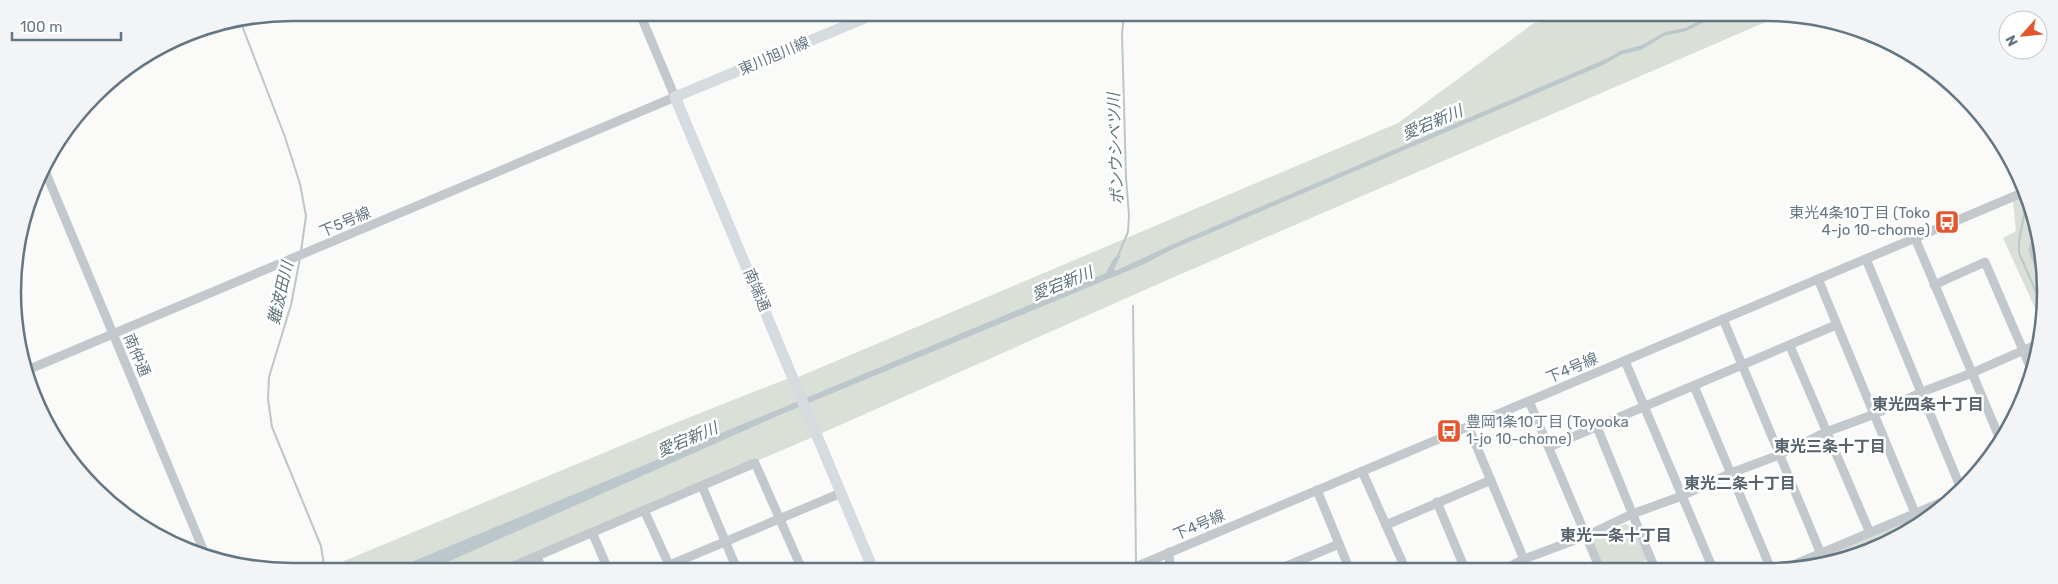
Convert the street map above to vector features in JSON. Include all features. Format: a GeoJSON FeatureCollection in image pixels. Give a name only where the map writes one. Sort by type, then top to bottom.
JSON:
{"type":"FeatureCollection","features":[{"type":"Feature","properties":{"kind":"main road","name":"東川旭川線"},"geometry":{"type":"LineString","coordinates":[[675,98],[856,21]]}},
{"type":"Feature","properties":{"kind":"main road","name":"南端通"},"geometry":{"type":"LineString","coordinates":[[675,98],[796,382],[870,563]]}},
{"type":"Feature","properties":{"kind":"street","name":"南端通"},"geometry":{"type":"LineString","coordinates":[[643,21],[675,98]]}},
{"type":"Feature","properties":{"kind":"street","name":"下5号線"},"geometry":{"type":"LineString","coordinates":[[32,368],[675,98]]}},
{"type":"Feature","properties":{"kind":"street","name":"南仲通"},"geometry":{"type":"LineString","coordinates":[[47,176],[202,547]]}},
{"type":"Feature","properties":{"kind":"street","name":"下4号線"},"geometry":{"type":"LineString","coordinates":[[1144,563],[2018,195]]}},
{"type":"Feature","properties":{"kind":"street"},"geometry":{"type":"LineString","coordinates":[[1915,238],[1997,432]]}},
{"type":"Feature","properties":{"kind":"street"},"geometry":{"type":"LineString","coordinates":[[1866,259],[1958,482]]}},
{"type":"Feature","properties":{"kind":"street"},"geometry":{"type":"LineString","coordinates":[[1934,285],[1985,262],[2028,362]]}},
{"type":"Feature","properties":{"kind":"street"},"geometry":{"type":"LineString","coordinates":[[1818,279],[1915,513]]}},
{"type":"Feature","properties":{"kind":"street"},"geometry":{"type":"LineString","coordinates":[[1723,319],[1821,554]]}},
{"type":"Feature","properties":{"kind":"street"},"geometry":{"type":"LineString","coordinates":[[1548,447],[1836,325]]}},
{"type":"Feature","properties":{"kind":"street"},"geometry":{"type":"LineString","coordinates":[[1790,346],[1870,533]]}},
{"type":"Feature","properties":{"kind":"street"},"geometry":{"type":"LineString","coordinates":[[1516,563],[1586,536],[1632,514],[1682,496],[1731,473],[1779,455],[1826,432],[1875,414],[2032,346]]}},
{"type":"Feature","properties":{"kind":"street"},"geometry":{"type":"LineString","coordinates":[[1625,361],[1710,563]]}},
{"type":"Feature","properties":{"kind":"street"},"geometry":{"type":"LineString","coordinates":[[1694,386],[1769,563]]}},
{"type":"Feature","properties":{"kind":"street"},"geometry":{"type":"LineString","coordinates":[[1529,401],[1597,563]]}},
{"type":"Feature","properties":{"kind":"street"},"geometry":{"type":"LineString","coordinates":[[1468,426],[1526,563]]}},
{"type":"Feature","properties":{"kind":"street"},"geometry":{"type":"LineString","coordinates":[[1597,427],[1652,563]]}},
{"type":"Feature","properties":{"kind":"street"},"geometry":{"type":"LineString","coordinates":[[521,563],[755,463],[799,563]]}},
{"type":"Feature","properties":{"kind":"street"},"geometry":{"type":"LineString","coordinates":[[1362,471],[1403,563]]}},
{"type":"Feature","properties":{"kind":"street"},"geometry":{"type":"LineString","coordinates":[[1386,525],[1491,480]]}},
{"type":"Feature","properties":{"kind":"street"},"geometry":{"type":"LineString","coordinates":[[702,486],[734,563]]}},
{"type":"Feature","properties":{"kind":"street"},"geometry":{"type":"LineString","coordinates":[[1317,490],[1347,563]]}},
{"type":"Feature","properties":{"kind":"street"},"geometry":{"type":"LineString","coordinates":[[675,563],[841,493]]}},
{"type":"Feature","properties":{"kind":"street"},"geometry":{"type":"LineString","coordinates":[[1437,502],[1463,563]]}},
{"type":"Feature","properties":{"kind":"street"},"geometry":{"type":"LineString","coordinates":[[1808,559],[1933,506]]}},
{"type":"Feature","properties":{"kind":"street"},"geometry":{"type":"LineString","coordinates":[[644,510],[667,563]]}},
{"type":"Feature","properties":{"kind":"street"},"geometry":{"type":"LineString","coordinates":[[592,532],[605,563]]}},
{"type":"Feature","properties":{"kind":"street"},"geometry":{"type":"LineString","coordinates":[[1301,563],[1339,544]]}},
{"type":"Feature","properties":{"kind":"street"},"geometry":{"type":"LineString","coordinates":[[1169,552],[1170,563]]}},
{"type":"Feature","properties":{"kind":"street"},"geometry":{"type":"LineString","coordinates":[[537,556],[540,563]]}},
{"type":"Feature","properties":{"kind":"shaded area"},"geometry":{"type":"Polygon","coordinates":[[[1548,21],[1768,21],[1174,277],[813,437],[516,563],[339,563],[680,421],[789,378],[796,378],[1398,123],[1534,23],[1548,21]]]}},
{"type":"Feature","properties":{"kind":"shaded area"},"geometry":{"type":"Polygon","coordinates":[[[1699,21],[1706,21],[1686,31],[1664,36],[1641,50],[1622,54],[1603,65],[1173,249],[1142,265],[782,414],[445,563],[409,563],[1106,273],[1114,258],[1121,255],[1114,269],[1115,271],[1171,245],[1606,59],[1620,51],[1642,45],[1665,32],[1685,28],[1699,21]]]}},
{"type":"Feature","properties":{"kind":"shaded area"},"geometry":{"type":"Polygon","coordinates":[[[2020,199],[2032,239],[2036,274],[2036,310],[2003,238],[2016,231],[2013,202],[2020,199]]]}},
{"type":"Feature","properties":{"kind":"shaded area"},"geometry":{"type":"Polygon","coordinates":[[[1918,516],[1886,535],[1870,542],[1820,558],[1918,516]]]}},
{"type":"Feature","properties":{"kind":"shaded area"},"geometry":{"type":"Polygon","coordinates":[[[1625,524],[1632,526],[1647,560],[1641,563],[1601,563],[1593,543],[1595,537],[1625,524]]]}},
{"type":"Feature","properties":{"kind":"waterway","name":"ポンウシベツ川"},"geometry":{"type":"LineString","coordinates":[[1117,258],[1128,232],[1129,215],[1126,178],[1122,34],[1123,21]]}},
{"type":"Feature","properties":{"kind":"waterway","name":"難波田川"},"geometry":{"type":"LineString","coordinates":[[242,26],[285,137],[300,184],[306,216],[301,251]]}},
{"type":"Feature","properties":{"kind":"waterway"},"geometry":{"type":"LineString","coordinates":[[2025,212],[2019,241],[2019,253],[2037,294]]}},
{"type":"Feature","properties":{"kind":"waterway","name":"難波田川"},"geometry":{"type":"LineString","coordinates":[[300,258],[291,305],[269,377],[268,399],[272,427],[321,546],[324,563]]}},
{"type":"Feature","properties":{"kind":"waterway","name":"ポンウシベツ川"},"geometry":{"type":"LineString","coordinates":[[1133,306],[1136,563]]}},
{"type":"Feature","properties":{"kind":"place","name":"東光4条10丁目 (Toko 4-jo 10-chome)"},"geometry":{"type":"Point","coordinates":[1947,222]}},
{"type":"Feature","properties":{"kind":"place","name":"豊岡1条10丁目 (Toyooka 1-jo 10-chome)"},"geometry":{"type":"Point","coordinates":[1449,431]}},
{"type":"Feature","properties":{"kind":"district","name":"東光四条十丁目"},"geometry":{"type":"Point","coordinates":[1928,404]}},
{"type":"Feature","properties":{"kind":"district","name":"東光三条十丁目"},"geometry":{"type":"Point","coordinates":[1830,446]}},
{"type":"Feature","properties":{"kind":"district","name":"東光二条十丁目"},"geometry":{"type":"Point","coordinates":[1740,483]}},
{"type":"Feature","properties":{"kind":"district","name":"東光一条十丁目"},"geometry":{"type":"Point","coordinates":[1616,535]}},
{"type":"Feature","properties":{"kind":"water label","name":"愛宕新川"},"geometry":{"type":"Point","coordinates":[1432,122]}},
{"type":"Feature","properties":{"kind":"water label","name":"愛宕新川"},"geometry":{"type":"Point","coordinates":[1062,283]}},
{"type":"Feature","properties":{"kind":"water label","name":"愛宕新川"},"geometry":{"type":"Point","coordinates":[687,439]}}]}
